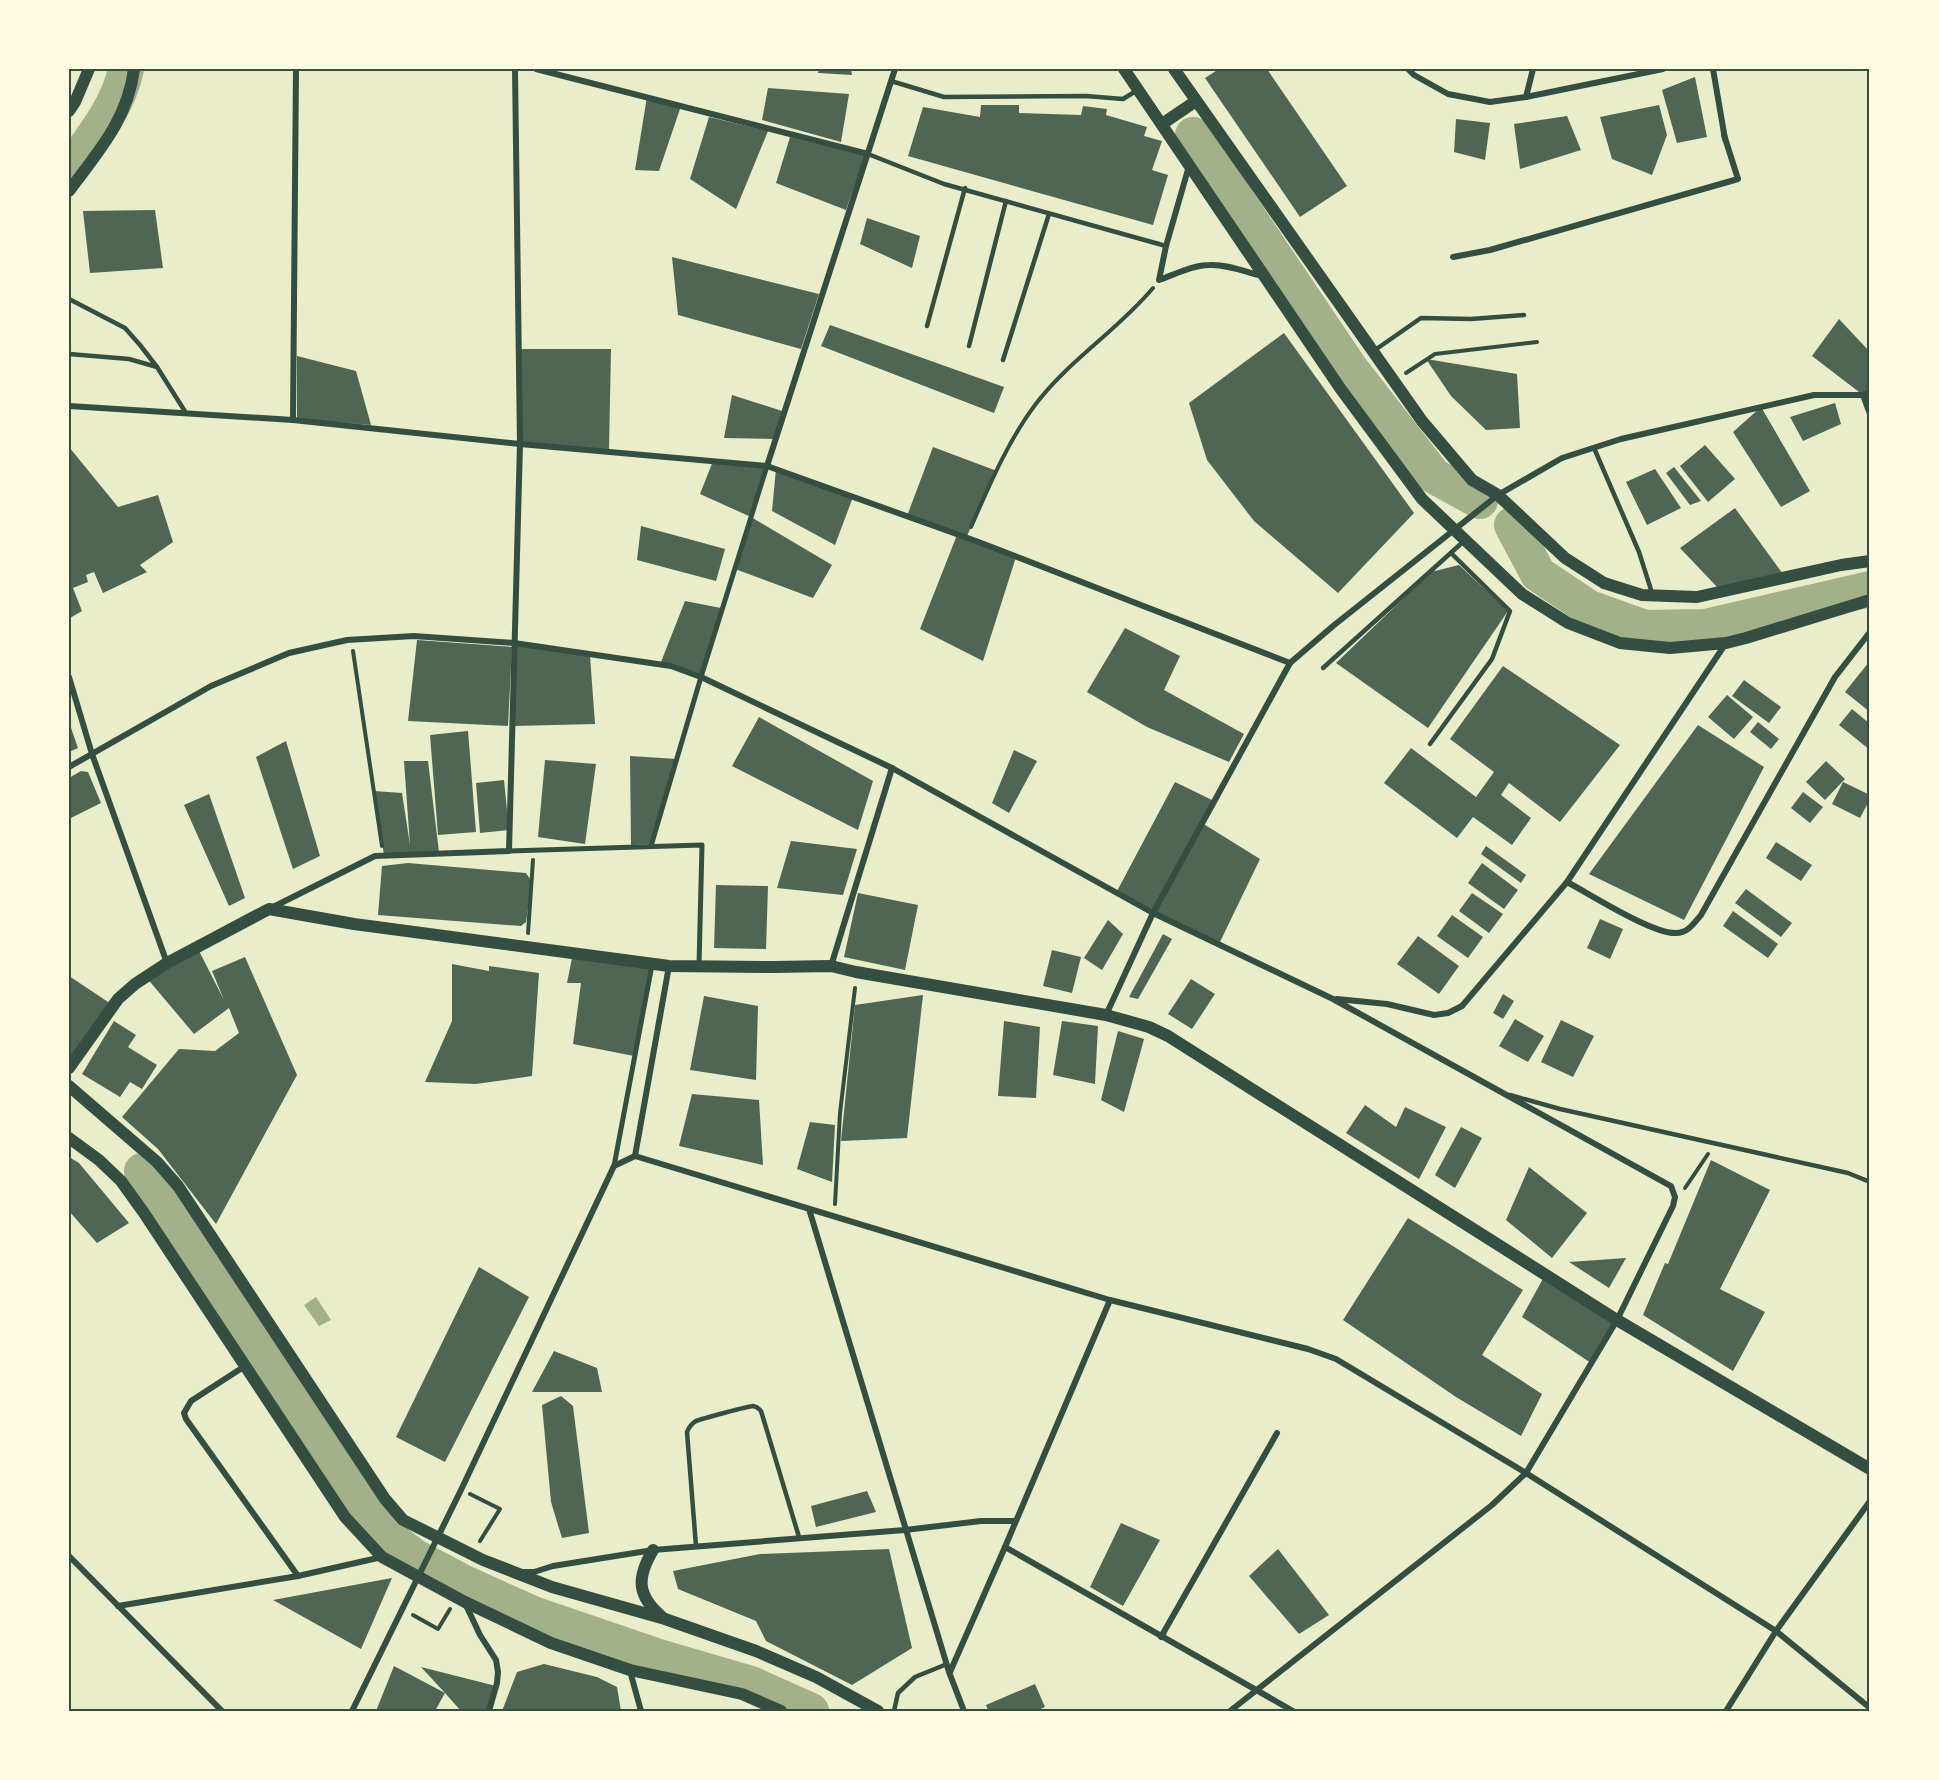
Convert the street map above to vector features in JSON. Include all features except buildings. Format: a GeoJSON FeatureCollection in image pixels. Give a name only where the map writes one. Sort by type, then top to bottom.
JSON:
{"type":"FeatureCollection","features":[{"type":"Feature","properties":{"kind":"main road"},"geometry":{"type":"LineString","coordinates":[[69,111],[89,69]]}},
{"type":"Feature","properties":{"kind":"main road"},"geometry":{"type":"LineString","coordinates":[[69,191],[114,130],[127,102],[134,69]]}},
{"type":"Feature","properties":{"kind":"main road"},"geometry":{"type":"LineString","coordinates":[[1124,69],[1340,388],[1422,499],[1459,526],[1466,540],[1522,594],[1568,623],[1620,643],[1670,648],[1726,643],[1769,633],[1870,600]]}},
{"type":"Feature","properties":{"kind":"main road"},"geometry":{"type":"LineString","coordinates":[[1174,69],[1422,422],[1472,480],[1564,558],[1604,583],[1642,595],[1696,597],[1870,561]]}},
{"type":"Feature","properties":{"kind":"main road"},"geometry":{"type":"LineString","coordinates":[[1162,124],[1196,101]]}},
{"type":"Feature","properties":{"kind":"main road"},"geometry":{"type":"LineString","coordinates":[[69,1068],[118,999],[167,963],[269,909],[354,924],[669,966],[831,966],[1106,1016],[1149,1027],[1168,1036],[1617,1320],[1870,1469]]}},
{"type":"Feature","properties":{"kind":"main road"},"geometry":{"type":"LineString","coordinates":[[69,1086],[157,1162],[178,1186],[385,1499],[403,1520],[511,1572],[552,1587],[665,1619],[756,1650],[816,1677],[878,1711]]}},
{"type":"Feature","properties":{"kind":"main road"},"geometry":{"type":"LineString","coordinates":[[69,1138],[99,1160],[121,1181],[345,1517],[382,1557],[461,1600],[551,1643],[630,1670],[742,1694],[781,1711]]}},
{"type":"Feature","properties":{"kind":"main road"},"geometry":{"type":"LineString","coordinates":[[653,1550],[643,1568],[641,1588],[649,1606],[665,1619]]}},
{"type":"Feature","properties":{"kind":"street"},"geometry":{"type":"LineString","coordinates":[[293,420],[296,69]]}},
{"type":"Feature","properties":{"kind":"street"},"geometry":{"type":"LineString","coordinates":[[509,851],[520,444],[515,69]]}},
{"type":"Feature","properties":{"kind":"street"},"geometry":{"type":"LineString","coordinates":[[536,69],[868,154]]}},
{"type":"Feature","properties":{"kind":"street"},"geometry":{"type":"LineString","coordinates":[[651,846],[767,466],[895,69]]}},
{"type":"Feature","properties":{"kind":"street"},"geometry":{"type":"LineString","coordinates":[[1408,69],[1414,75],[1448,94],[1490,102],[1526,97],[1663,69]]}},
{"type":"Feature","properties":{"kind":"street"},"geometry":{"type":"LineString","coordinates":[[1526,97],[1533,69]]}},
{"type":"Feature","properties":{"kind":"street"},"geometry":{"type":"LineString","coordinates":[[1453,257],[1490,250],[1738,179],[1724,137],[1713,69]]}},
{"type":"Feature","properties":{"kind":"street"},"geometry":{"type":"LineString","coordinates":[[1159,280],[1166,246],[1189,165]]}},
{"type":"Feature","properties":{"kind":"street"},"geometry":{"type":"LineString","coordinates":[[1159,280],[1195,267],[1209,265],[1219,265],[1265,277]]}},
{"type":"Feature","properties":{"kind":"street"},"geometry":{"type":"LineString","coordinates":[[1106,1016],[1153,913],[1290,663],[1459,526],[1495,498],[1562,458],[1621,439],[1814,395],[1867,394],[1870,414]]}},
{"type":"Feature","properties":{"kind":"street"},"geometry":{"type":"LineString","coordinates":[[69,406],[293,420],[520,444],[767,466],[966,538],[1290,663]]}},
{"type":"Feature","properties":{"kind":"street"},"geometry":{"type":"LineString","coordinates":[[1567,882],[1658,931],[1677,933],[1689,929],[1701,915],[1835,676],[1870,632]]}},
{"type":"Feature","properties":{"kind":"street"},"geometry":{"type":"LineString","coordinates":[[69,767],[211,686],[289,653],[351,640],[414,636],[514,643],[671,666],[701,677],[892,768],[1153,913],[1333,999],[1666,1182],[1674,1190],[1673,1206],[1617,1320],[1526,1473],[1492,1505],[1230,1711]]}},
{"type":"Feature","properties":{"kind":"street"},"geometry":{"type":"LineString","coordinates":[[1333,999],[1387,1004],[1434,1015],[1448,1013],[1462,1006],[1567,882],[1726,643]]}},
{"type":"Feature","properties":{"kind":"street"},"geometry":{"type":"LineString","coordinates":[[69,677],[92,754],[167,963]]}},
{"type":"Feature","properties":{"kind":"street"},"geometry":{"type":"LineString","coordinates":[[831,966],[892,768]]}},
{"type":"Feature","properties":{"kind":"street"},"geometry":{"type":"LineString","coordinates":[[269,909],[375,856],[702,845],[699,966]]}},
{"type":"Feature","properties":{"kind":"street"},"geometry":{"type":"LineString","coordinates":[[352,1711],[461,1490],[614,1166],[652,963]]}},
{"type":"Feature","properties":{"kind":"street"},"geometry":{"type":"LineString","coordinates":[[635,1156],[669,966]]}},
{"type":"Feature","properties":{"kind":"street"},"geometry":{"type":"LineString","coordinates":[[614,1166],[635,1156],[1110,1300],[1308,1349],[1335,1359],[1526,1473],[1776,1631],[1870,1708]]}},
{"type":"Feature","properties":{"kind":"street"},"geometry":{"type":"LineString","coordinates":[[809,1209],[905,1530],[949,1672],[964,1711]]}},
{"type":"Feature","properties":{"kind":"street"},"geometry":{"type":"LineString","coordinates":[[949,1672],[1110,1300]]}},
{"type":"Feature","properties":{"kind":"street"},"geometry":{"type":"LineString","coordinates":[[245,1366],[191,1401],[184,1413],[298,1576]]}},
{"type":"Feature","properties":{"kind":"street"},"geometry":{"type":"LineString","coordinates":[[1161,1637],[1277,1433]]}},
{"type":"Feature","properties":{"kind":"street"},"geometry":{"type":"LineString","coordinates":[[1725,1711],[1776,1631],[1870,1501]]}},
{"type":"Feature","properties":{"kind":"street"},"geometry":{"type":"LineString","coordinates":[[511,1572],[534,1572],[552,1566],[653,1550],[905,1530],[981,1521],[1015,1521]]}},
{"type":"Feature","properties":{"kind":"street"},"geometry":{"type":"LineString","coordinates":[[1005,1547],[1293,1711]]}},
{"type":"Feature","properties":{"kind":"street"},"geometry":{"type":"LineString","coordinates":[[69,1556],[222,1711]]}},
{"type":"Feature","properties":{"kind":"street"},"geometry":{"type":"LineString","coordinates":[[118,1606],[298,1576],[382,1557]]}},
{"type":"Feature","properties":{"kind":"street"},"geometry":{"type":"LineString","coordinates":[[461,1600],[496,1660],[497,1683],[489,1711]]}},
{"type":"Feature","properties":{"kind":"street"},"geometry":{"type":"LineString","coordinates":[[630,1670],[641,1711]]}},
{"type":"Feature","properties":{"kind":"lane"},"geometry":{"type":"LineString","coordinates":[[891,81],[944,97],[1086,96],[1123,99],[1139,90]]}},
{"type":"Feature","properties":{"kind":"lane"},"geometry":{"type":"LineString","coordinates":[[868,154],[944,184],[1166,246]]}},
{"type":"Feature","properties":{"kind":"lane"},"geometry":{"type":"LineString","coordinates":[[927,326],[965,188]]}},
{"type":"Feature","properties":{"kind":"lane"},"geometry":{"type":"LineString","coordinates":[[969,346],[1006,201]]}},
{"type":"Feature","properties":{"kind":"lane"},"geometry":{"type":"LineString","coordinates":[[1003,360],[1049,214]]}},
{"type":"Feature","properties":{"kind":"lane"},"geometry":{"type":"LineString","coordinates":[[69,299],[125,328],[157,367],[186,413]]}},
{"type":"Feature","properties":{"kind":"lane"},"geometry":{"type":"LineString","coordinates":[[1373,351],[1421,318],[1470,319],[1524,315]]}},
{"type":"Feature","properties":{"kind":"lane"},"geometry":{"type":"LineString","coordinates":[[69,354],[129,359],[157,367]]}},
{"type":"Feature","properties":{"kind":"lane"},"geometry":{"type":"LineString","coordinates":[[1594,448],[1639,552],[1652,595]]}},
{"type":"Feature","properties":{"kind":"lane"},"geometry":{"type":"LineString","coordinates":[[1323,668],[1466,540]]}},
{"type":"Feature","properties":{"kind":"lane"},"geometry":{"type":"LineString","coordinates":[[1430,744],[1492,659],[1510,611],[1451,553]]}},
{"type":"Feature","properties":{"kind":"lane"},"geometry":{"type":"LineString","coordinates":[[1507,1094],[1560,1109],[1848,1173],[1870,1182]]}},
{"type":"Feature","properties":{"kind":"lane"},"geometry":{"type":"LineString","coordinates":[[696,1546],[687,1432],[693,1423],[699,1420],[754,1406],[761,1411],[799,1537]]}},
{"type":"Feature","properties":{"kind":"lane"},"geometry":{"type":"LineString","coordinates":[[894,1711],[898,1693],[915,1677],[947,1664]]}},
{"type":"Feature","properties":{"kind":"path"},"geometry":{"type":"LineString","coordinates":[[966,538],[995,475],[1036,404],[1093,346],[1142,302],[1159,280]]}},
{"type":"Feature","properties":{"kind":"path"},"geometry":{"type":"LineString","coordinates":[[1394,381],[1435,354],[1537,342]]}},
{"type":"Feature","properties":{"kind":"path"},"geometry":{"type":"LineString","coordinates":[[351,640],[384,855]]}},
{"type":"Feature","properties":{"kind":"path"},"geometry":{"type":"LineString","coordinates":[[528,947],[534,850]]}},
{"type":"Feature","properties":{"kind":"path"},"geometry":{"type":"LineString","coordinates":[[835,1217],[840,1113],[856,972]]}},
{"type":"Feature","properties":{"kind":"path"},"geometry":{"type":"LineString","coordinates":[[1673,1206],[1716,1143]]}},
{"type":"Feature","properties":{"kind":"path"},"geometry":{"type":"LineString","coordinates":[[461,1490],[500,1509],[472,1555]]}},
{"type":"Feature","properties":{"kind":"path"},"geometry":{"type":"LineString","coordinates":[[402,1608],[438,1629],[461,1600]]}},
{"type":"Feature","properties":{"kind":"shaded area"},"geometry":{"type":"Polygon","coordinates":[[[316,1297],[331,1320],[319,1326],[304,1305],[316,1297]]]}},
{"type":"Feature","properties":{"kind":"waterway"},"geometry":{"type":"LineString","coordinates":[[69,171],[110,110],[126,69]]}},
{"type":"Feature","properties":{"kind":"waterway"},"geometry":{"type":"LineString","coordinates":[[1193,135],[1350,368],[1434,476],[1480,501]]}},
{"type":"Feature","properties":{"kind":"waterway"},"geometry":{"type":"LineString","coordinates":[[1512,525],[1538,574],[1589,608],[1645,628],[1705,627],[1870,589]]}},
{"type":"Feature","properties":{"kind":"waterway"},"geometry":{"type":"LineString","coordinates":[[142,1171],[368,1510],[390,1538],[415,1557],[462,1582],[533,1614],[659,1657],[751,1684],[811,1711]]}}]}
